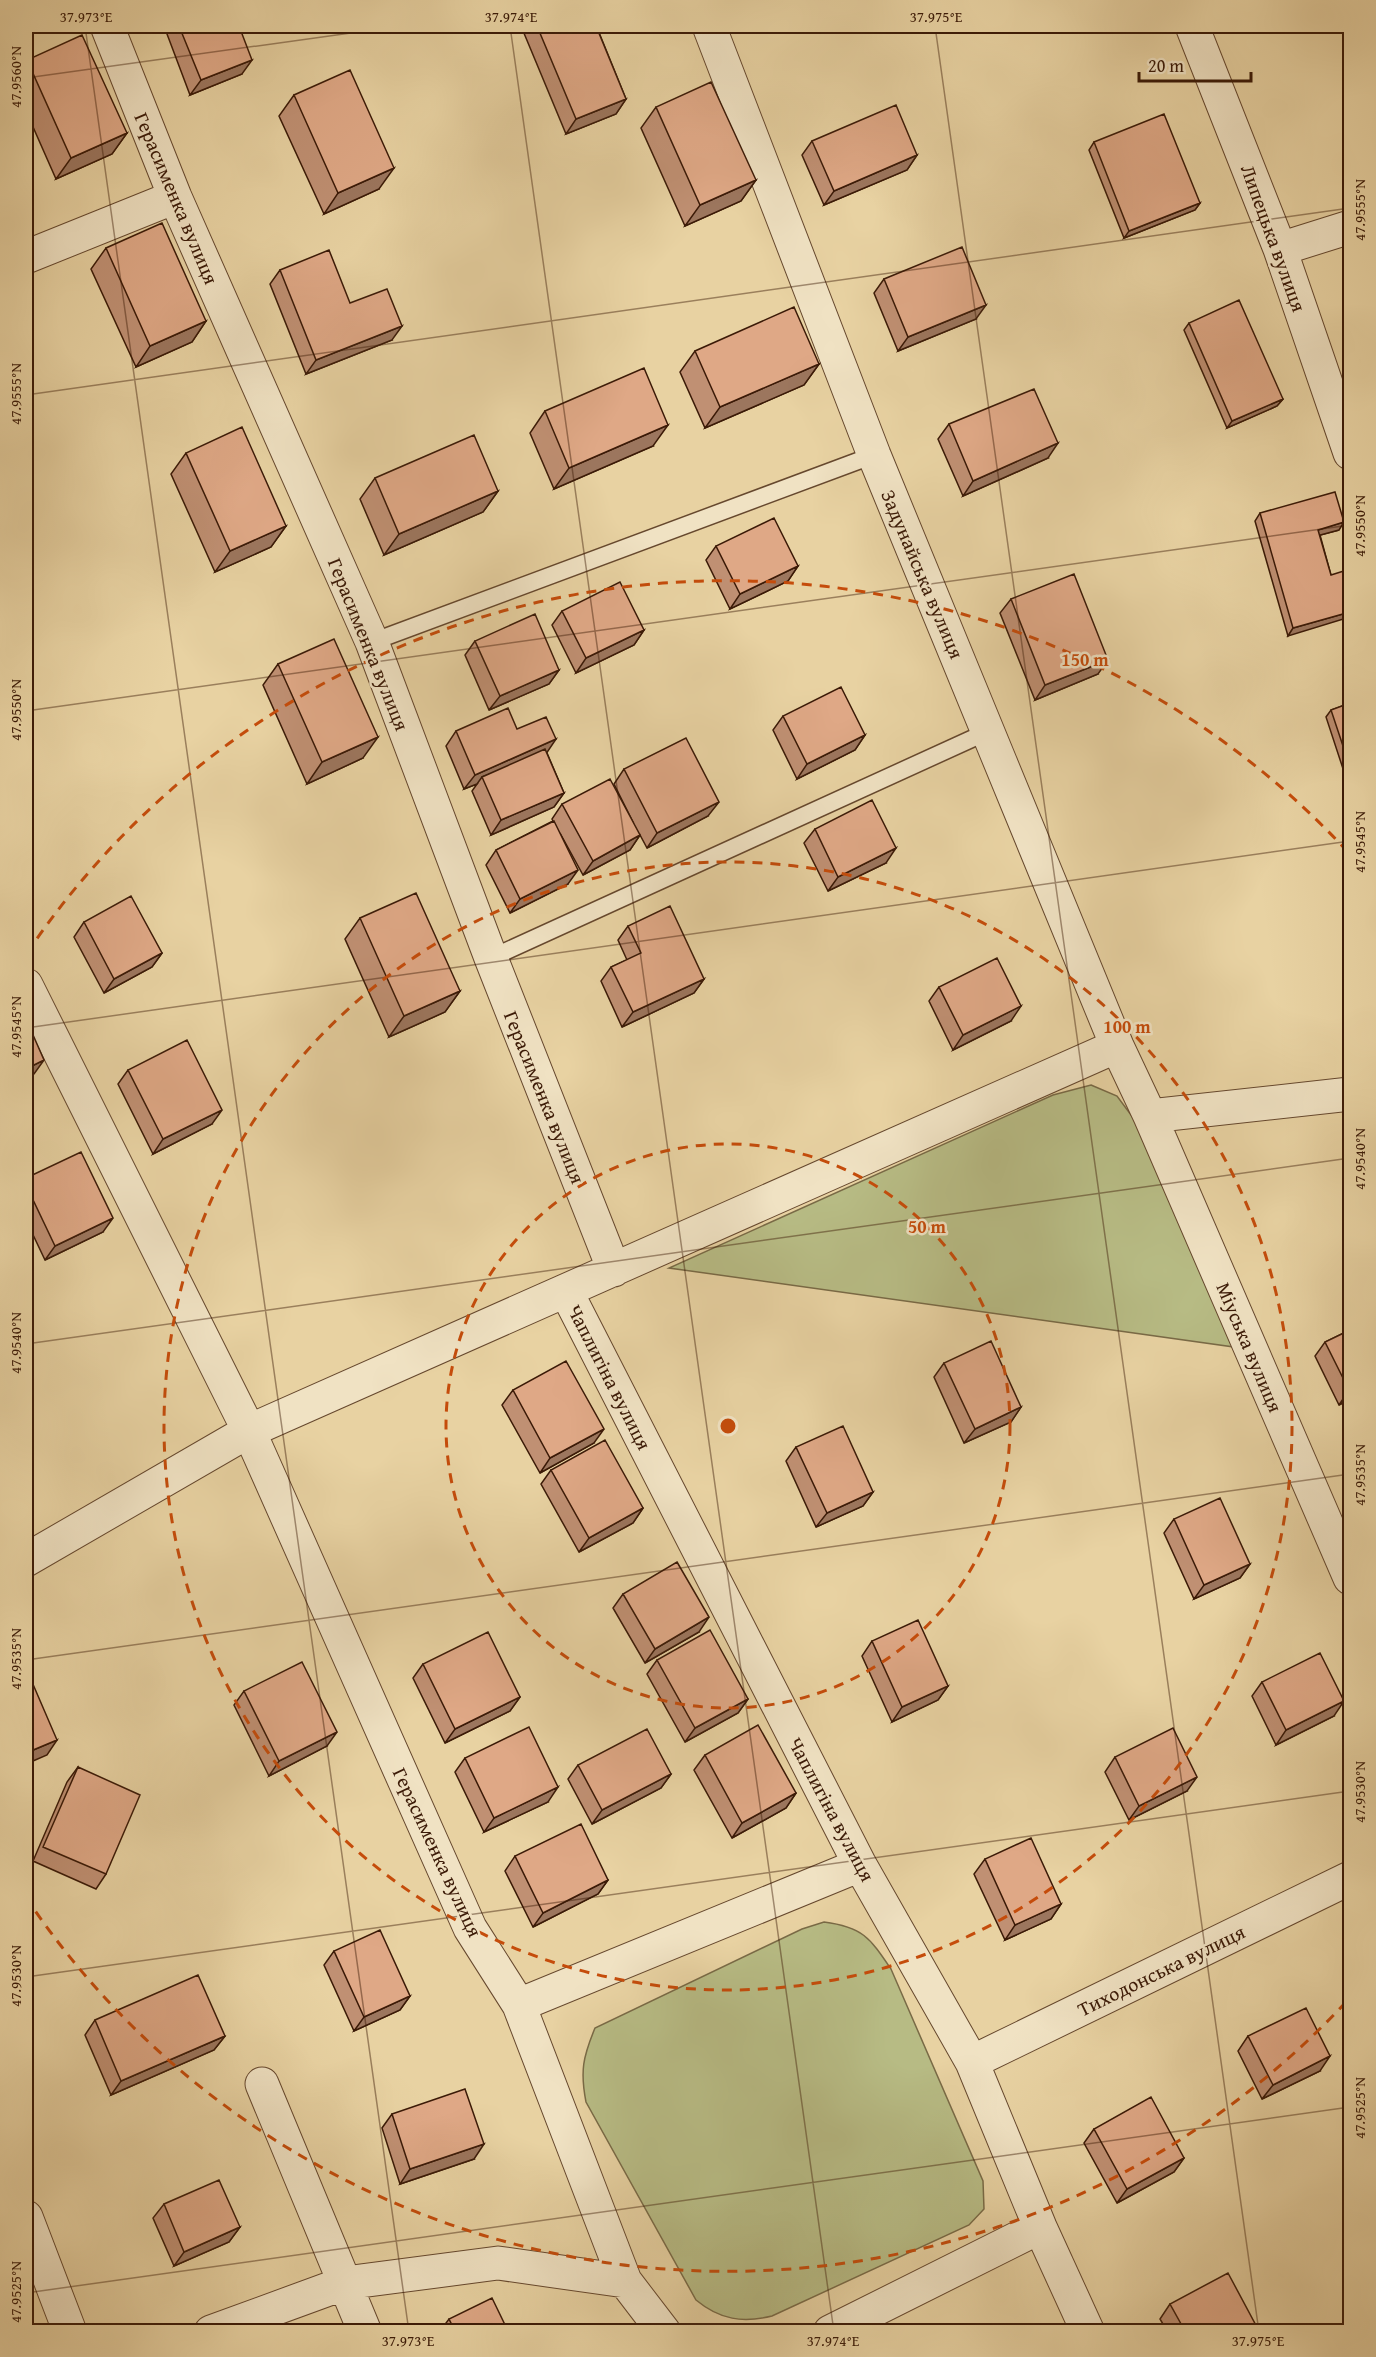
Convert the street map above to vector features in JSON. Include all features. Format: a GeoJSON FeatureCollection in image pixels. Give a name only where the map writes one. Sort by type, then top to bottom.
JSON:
{"type":"FeatureCollection","features":[{"type":"Feature","properties":{"kind":"street","name":"Герасименка вулиця"},"geometry":{"type":"LineString","coordinates":[[107,26],[175,197],[372,642],[491,958],[614,1270]]}},
{"type":"Feature","properties":{"kind":"street","name":"Задунайська вулиця"},"geometry":{"type":"LineString","coordinates":[[709,26],[874,455],[1117,1046],[1150,1116]]}},
{"type":"Feature","properties":{"kind":"street","name":"Липецька вулиця"},"geometry":{"type":"LineString","coordinates":[[1192,26],[1280,249],[1350,453]]}},
{"type":"Feature","properties":{"kind":"street"},"geometry":{"type":"LineString","coordinates":[[26,257],[175,197]]}},
{"type":"Feature","properties":{"kind":"street"},"geometry":{"type":"LineString","coordinates":[[1280,249],[1350,227]]}},
{"type":"Feature","properties":{"kind":"street","name":"Герасименка вулиця"},"geometry":{"type":"LineString","coordinates":[[26,986],[249,1431],[470,1928],[519,2005],[625,2280],[664,2331]]}},
{"type":"Feature","properties":{"kind":"street"},"geometry":{"type":"LineString","coordinates":[[26,1560],[249,1431],[1117,1046]]}},
{"type":"Feature","properties":{"kind":"street"},"geometry":{"type":"LineString","coordinates":[[1150,1116],[1350,1094]]}},
{"type":"Feature","properties":{"kind":"street","name":"Міуська вулиця"},"geometry":{"type":"LineString","coordinates":[[1150,1116],[1350,1578]]}},
{"type":"Feature","properties":{"kind":"street","name":"Чаплигіна вулиця"},"geometry":{"type":"LineString","coordinates":[[566,1291],[860,1865],[972,2062],[1040,2227],[1088,2331]]}},
{"type":"Feature","properties":{"kind":"street"},"geometry":{"type":"LineString","coordinates":[[519,2005],[860,1865]]}},
{"type":"Feature","properties":{"kind":"street","name":"Тиходонська вулиця"},"geometry":{"type":"LineString","coordinates":[[972,2062],[1350,1878]]}},
{"type":"Feature","properties":{"kind":"street"},"geometry":{"type":"LineString","coordinates":[[262,2084],[365,2331]]}},
{"type":"Feature","properties":{"kind":"street"},"geometry":{"type":"LineString","coordinates":[[26,2217],[70,2331]]}},
{"type":"Feature","properties":{"kind":"street"},"geometry":{"type":"LineString","coordinates":[[830,2331],[1040,2227]]}},
{"type":"Feature","properties":{"kind":"street"},"geometry":{"type":"LineString","coordinates":[[211,2331],[345,2283],[498,2263],[625,2280]]}},
{"type":"Feature","properties":{"kind":"lane"},"geometry":{"type":"LineString","coordinates":[[372,642],[874,455]]}},
{"type":"Feature","properties":{"kind":"lane"},"geometry":{"type":"LineString","coordinates":[[491,958],[989,731]]}},
{"type":"Feature","properties":{"kind":"green space"},"geometry":{"type":"Polygon","coordinates":[[[1091,1085],[1117,1096],[1137,1123],[1234,1347],[669,1268],[1053,1095],[1091,1085]]]}},
{"type":"Feature","properties":{"kind":"green space"},"geometry":{"type":"Polygon","coordinates":[[[824,1922],[857,1931],[871,1942],[891,1969],[983,2181],[984,2209],[969,2225],[772,2316],[742,2319],[723,2316],[696,2300],[586,2102],[583,2081],[585,2056],[595,2028],[802,1929],[824,1922]]]}},
{"type":"Feature","properties":{"kind":"building"},"geometry":{"type":"Polygon","coordinates":[[[179,26],[239,26],[252,60],[201,80],[179,26]]]}},
{"type":"Feature","properties":{"kind":"building"},"geometry":{"type":"Polygon","coordinates":[[[537,26],[596,26],[626,99],[576,119],[537,26]]]}},
{"type":"Feature","properties":{"kind":"building"},"geometry":{"type":"Polygon","coordinates":[[[82,35],[127,133],[71,158],[27,60],[82,35]]]}},
{"type":"Feature","properties":{"kind":"building"},"geometry":{"type":"Polygon","coordinates":[[[350,70],[394,168],[338,193],[294,95],[350,70]]]}},
{"type":"Feature","properties":{"kind":"building"},"geometry":{"type":"Polygon","coordinates":[[[711,82],[756,180],[700,205],[656,107],[711,82]]]}},
{"type":"Feature","properties":{"kind":"building"},"geometry":{"type":"Polygon","coordinates":[[[896,105],[917,155],[834,191],[812,141],[896,105]]]}},
{"type":"Feature","properties":{"kind":"building"},"geometry":{"type":"Polygon","coordinates":[[[1164,114],[1200,203],[1129,231],[1094,142],[1164,114]]]}},
{"type":"Feature","properties":{"kind":"building"},"geometry":{"type":"Polygon","coordinates":[[[162,223],[206,321],[150,346],[106,248],[162,223]]]}},
{"type":"Feature","properties":{"kind":"building"},"geometry":{"type":"Polygon","coordinates":[[[962,247],[986,305],[908,337],[884,279],[962,247]]]}},
{"type":"Feature","properties":{"kind":"building"},"geometry":{"type":"Polygon","coordinates":[[[329,250],[350,303],[387,289],[402,326],[316,360],[280,270],[329,250]]]}},
{"type":"Feature","properties":{"kind":"building"},"geometry":{"type":"Polygon","coordinates":[[[1239,300],[1283,399],[1232,421],[1189,323],[1239,300]]]}},
{"type":"Feature","properties":{"kind":"building"},"geometry":{"type":"Polygon","coordinates":[[[794,307],[819,364],[720,407],[695,351],[794,307]]]}},
{"type":"Feature","properties":{"kind":"building"},"geometry":{"type":"Polygon","coordinates":[[[644,368],[668,425],[569,468],[545,411],[644,368]]]}},
{"type":"Feature","properties":{"kind":"building"},"geometry":{"type":"Polygon","coordinates":[[[1034,389],[1058,443],[973,481],[949,424],[1034,389]]]}},
{"type":"Feature","properties":{"kind":"building"},"geometry":{"type":"Polygon","coordinates":[[[242,427],[286,526],[230,551],[186,453],[242,427]]]}},
{"type":"Feature","properties":{"kind":"building"},"geometry":{"type":"Polygon","coordinates":[[[474,435],[498,491],[399,534],[375,478],[474,435]]]}},
{"type":"Feature","properties":{"kind":"building"},"geometry":{"type":"Polygon","coordinates":[[[1335,492],[1344,522],[1318,530],[1331,575],[1350,569],[1350,612],[1293,628],[1260,513],[1335,492]]]}},
{"type":"Feature","properties":{"kind":"building"},"geometry":{"type":"Polygon","coordinates":[[[774,518],[798,566],[740,594],[716,546],[774,518]]]}},
{"type":"Feature","properties":{"kind":"building"},"geometry":{"type":"Polygon","coordinates":[[[1074,574],[1108,660],[1045,685],[1011,599],[1074,574]]]}},
{"type":"Feature","properties":{"kind":"building"},"geometry":{"type":"Polygon","coordinates":[[[620,582],[644,630],[586,658],[562,611],[620,582]]]}},
{"type":"Feature","properties":{"kind":"building"},"geometry":{"type":"Polygon","coordinates":[[[535,614],[559,670],[500,696],[475,641],[535,614]]]}},
{"type":"Feature","properties":{"kind":"building"},"geometry":{"type":"Polygon","coordinates":[[[334,639],[378,737],[322,762],[278,664],[334,639]]]}},
{"type":"Feature","properties":{"kind":"building"},"geometry":{"type":"Polygon","coordinates":[[[841,687],[865,735],[807,764],[783,716],[841,687]]]}},
{"type":"Feature","properties":{"kind":"building"},"geometry":{"type":"Polygon","coordinates":[[[1350,703],[1350,767],[1331,710],[1350,703]]]}},
{"type":"Feature","properties":{"kind":"building"},"geometry":{"type":"Polygon","coordinates":[[[508,708],[517,729],[546,717],[556,739],[475,775],[456,731],[508,708]]]}},
{"type":"Feature","properties":{"kind":"building"},"geometry":{"type":"Polygon","coordinates":[[[686,738],[719,802],[657,833],[624,769],[686,738]]]}},
{"type":"Feature","properties":{"kind":"building"},"geometry":{"type":"Polygon","coordinates":[[[545,749],[564,793],[501,820],[482,777],[545,749]]]}},
{"type":"Feature","properties":{"kind":"building"},"geometry":{"type":"Polygon","coordinates":[[[610,779],[640,835],[593,861],[562,804],[610,779]]]}},
{"type":"Feature","properties":{"kind":"building"},"geometry":{"type":"Polygon","coordinates":[[[872,800],[896,848],[838,877],[815,829],[872,800]]]}},
{"type":"Feature","properties":{"kind":"building"},"geometry":{"type":"Polygon","coordinates":[[[554,821],[578,870],[520,899],[496,850],[554,821]]]}},
{"type":"Feature","properties":{"kind":"building"},"geometry":{"type":"Polygon","coordinates":[[[416,893],[460,991],[404,1016],[360,918],[416,893]]]}},
{"type":"Feature","properties":{"kind":"building"},"geometry":{"type":"Polygon","coordinates":[[[131,896],[162,953],[114,979],[84,922],[131,896]]]}},
{"type":"Feature","properties":{"kind":"building"},"geometry":{"type":"Polygon","coordinates":[[[670,906],[704,979],[633,1012],[611,967],[641,953],[628,926],[670,906]]]}},
{"type":"Feature","properties":{"kind":"building"},"geometry":{"type":"Polygon","coordinates":[[[997,958],[1021,1006],[963,1035],[939,987],[997,958]]]}},
{"type":"Feature","properties":{"kind":"building"},"geometry":{"type":"Polygon","coordinates":[[[26,1019],[44,1060],[26,1069],[26,1019]]]}},
{"type":"Feature","properties":{"kind":"building"},"geometry":{"type":"Polygon","coordinates":[[[187,1040],[222,1110],[163,1139],[128,1070],[187,1040]]]}},
{"type":"Feature","properties":{"kind":"building"},"geometry":{"type":"Polygon","coordinates":[[[81,1152],[113,1218],[55,1246],[26,1185],[26,1178],[81,1152]]]}},
{"type":"Feature","properties":{"kind":"building"},"geometry":{"type":"Polygon","coordinates":[[[1350,1330],[1350,1390],[1349,1390],[1325,1342],[1350,1330]]]}},
{"type":"Feature","properties":{"kind":"building"},"geometry":{"type":"Polygon","coordinates":[[[991,1341],[1021,1407],[975,1429],[944,1363],[991,1341]]]}},
{"type":"Feature","properties":{"kind":"building"},"geometry":{"type":"Polygon","coordinates":[[[566,1361],[604,1429],[550,1458],[513,1390],[566,1361]]]}},
{"type":"Feature","properties":{"kind":"building"},"geometry":{"type":"Polygon","coordinates":[[[843,1426],[873,1492],[827,1513],[796,1447],[843,1426]]]}},
{"type":"Feature","properties":{"kind":"building"},"geometry":{"type":"Polygon","coordinates":[[[605,1440],[643,1508],[589,1538],[551,1470],[605,1440]]]}},
{"type":"Feature","properties":{"kind":"building"},"geometry":{"type":"Polygon","coordinates":[[[1220,1498],[1250,1564],[1204,1585],[1174,1519],[1220,1498]]]}},
{"type":"Feature","properties":{"kind":"building"},"geometry":{"type":"Polygon","coordinates":[[[677,1562],[709,1617],[655,1649],[623,1594],[677,1562]]]}},
{"type":"Feature","properties":{"kind":"building"},"geometry":{"type":"Polygon","coordinates":[[[918,1620],[948,1686],[902,1707],[872,1641],[918,1620]]]}},
{"type":"Feature","properties":{"kind":"building"},"geometry":{"type":"Polygon","coordinates":[[[710,1630],[748,1699],[695,1728],[657,1660],[710,1630]]]}},
{"type":"Feature","properties":{"kind":"building"},"geometry":{"type":"Polygon","coordinates":[[[488,1632],[520,1697],[455,1729],[423,1664],[488,1632]]]}},
{"type":"Feature","properties":{"kind":"building"},"geometry":{"type":"Polygon","coordinates":[[[1320,1653],[1344,1701],[1286,1730],[1262,1682],[1320,1653]]]}},
{"type":"Feature","properties":{"kind":"building"},"geometry":{"type":"Polygon","coordinates":[[[302,1662],[337,1732],[279,1761],[244,1691],[302,1662]]]}},
{"type":"Feature","properties":{"kind":"building"},"geometry":{"type":"Polygon","coordinates":[[[29,1675],[57,1740],[26,1753],[26,1676],[29,1675]]]}},
{"type":"Feature","properties":{"kind":"building"},"geometry":{"type":"Polygon","coordinates":[[[758,1725],[796,1793],[742,1823],[705,1755],[758,1725]]]}},
{"type":"Feature","properties":{"kind":"building"},"geometry":{"type":"Polygon","coordinates":[[[529,1727],[558,1787],[494,1818],[465,1758],[529,1727]]]}},
{"type":"Feature","properties":{"kind":"building"},"geometry":{"type":"Polygon","coordinates":[[[1173,1728],[1197,1777],[1139,1806],[1115,1757],[1173,1728]]]}},
{"type":"Feature","properties":{"kind":"building"},"geometry":{"type":"Polygon","coordinates":[[[647,1729],[671,1774],[602,1810],[578,1765],[647,1729]]]}},
{"type":"Feature","properties":{"kind":"building"},"geometry":{"type":"Polygon","coordinates":[[[78,1767],[140,1795],[106,1874],[43,1847],[78,1767]]]}},
{"type":"Feature","properties":{"kind":"building"},"geometry":{"type":"Polygon","coordinates":[[[581,1824],[608,1880],[543,1913],[515,1856],[581,1824]]]}},
{"type":"Feature","properties":{"kind":"building"},"geometry":{"type":"Polygon","coordinates":[[[1031,1838],[1061,1904],[1015,1925],[985,1859],[1031,1838]]]}},
{"type":"Feature","properties":{"kind":"building"},"geometry":{"type":"Polygon","coordinates":[[[380,1930],[410,1996],[364,2017],[334,1951],[380,1930]]]}},
{"type":"Feature","properties":{"kind":"building"},"geometry":{"type":"Polygon","coordinates":[[[198,1975],[225,2036],[121,2081],[95,2020],[198,1975]]]}},
{"type":"Feature","properties":{"kind":"building"},"geometry":{"type":"Polygon","coordinates":[[[1306,2008],[1330,2056],[1273,2085],[1248,2036],[1306,2008]]]}},
{"type":"Feature","properties":{"kind":"building"},"geometry":{"type":"Polygon","coordinates":[[[465,2089],[484,2144],[410,2169],[392,2114],[465,2089]]]}},
{"type":"Feature","properties":{"kind":"building"},"geometry":{"type":"Polygon","coordinates":[[[1151,2097],[1184,2158],[1127,2189],[1094,2129],[1151,2097]]]}},
{"type":"Feature","properties":{"kind":"building"},"geometry":{"type":"Polygon","coordinates":[[[219,2180],[240,2227],[184,2252],[164,2204],[219,2180]]]}},
{"type":"Feature","properties":{"kind":"building"},"geometry":{"type":"Polygon","coordinates":[[[1228,2273],[1259,2331],[1185,2331],[1170,2304],[1228,2273]]]}},
{"type":"Feature","properties":{"kind":"building"},"geometry":{"type":"Polygon","coordinates":[[[492,2298],[508,2331],[455,2331],[449,2319],[492,2298]]]}},
{"type":"Feature","properties":{"kind":"building"},"geometry":{"type":"Polygon","coordinates":[[[1029,2326],[1032,2331],[1018,2331],[1029,2326]]]}}]}
